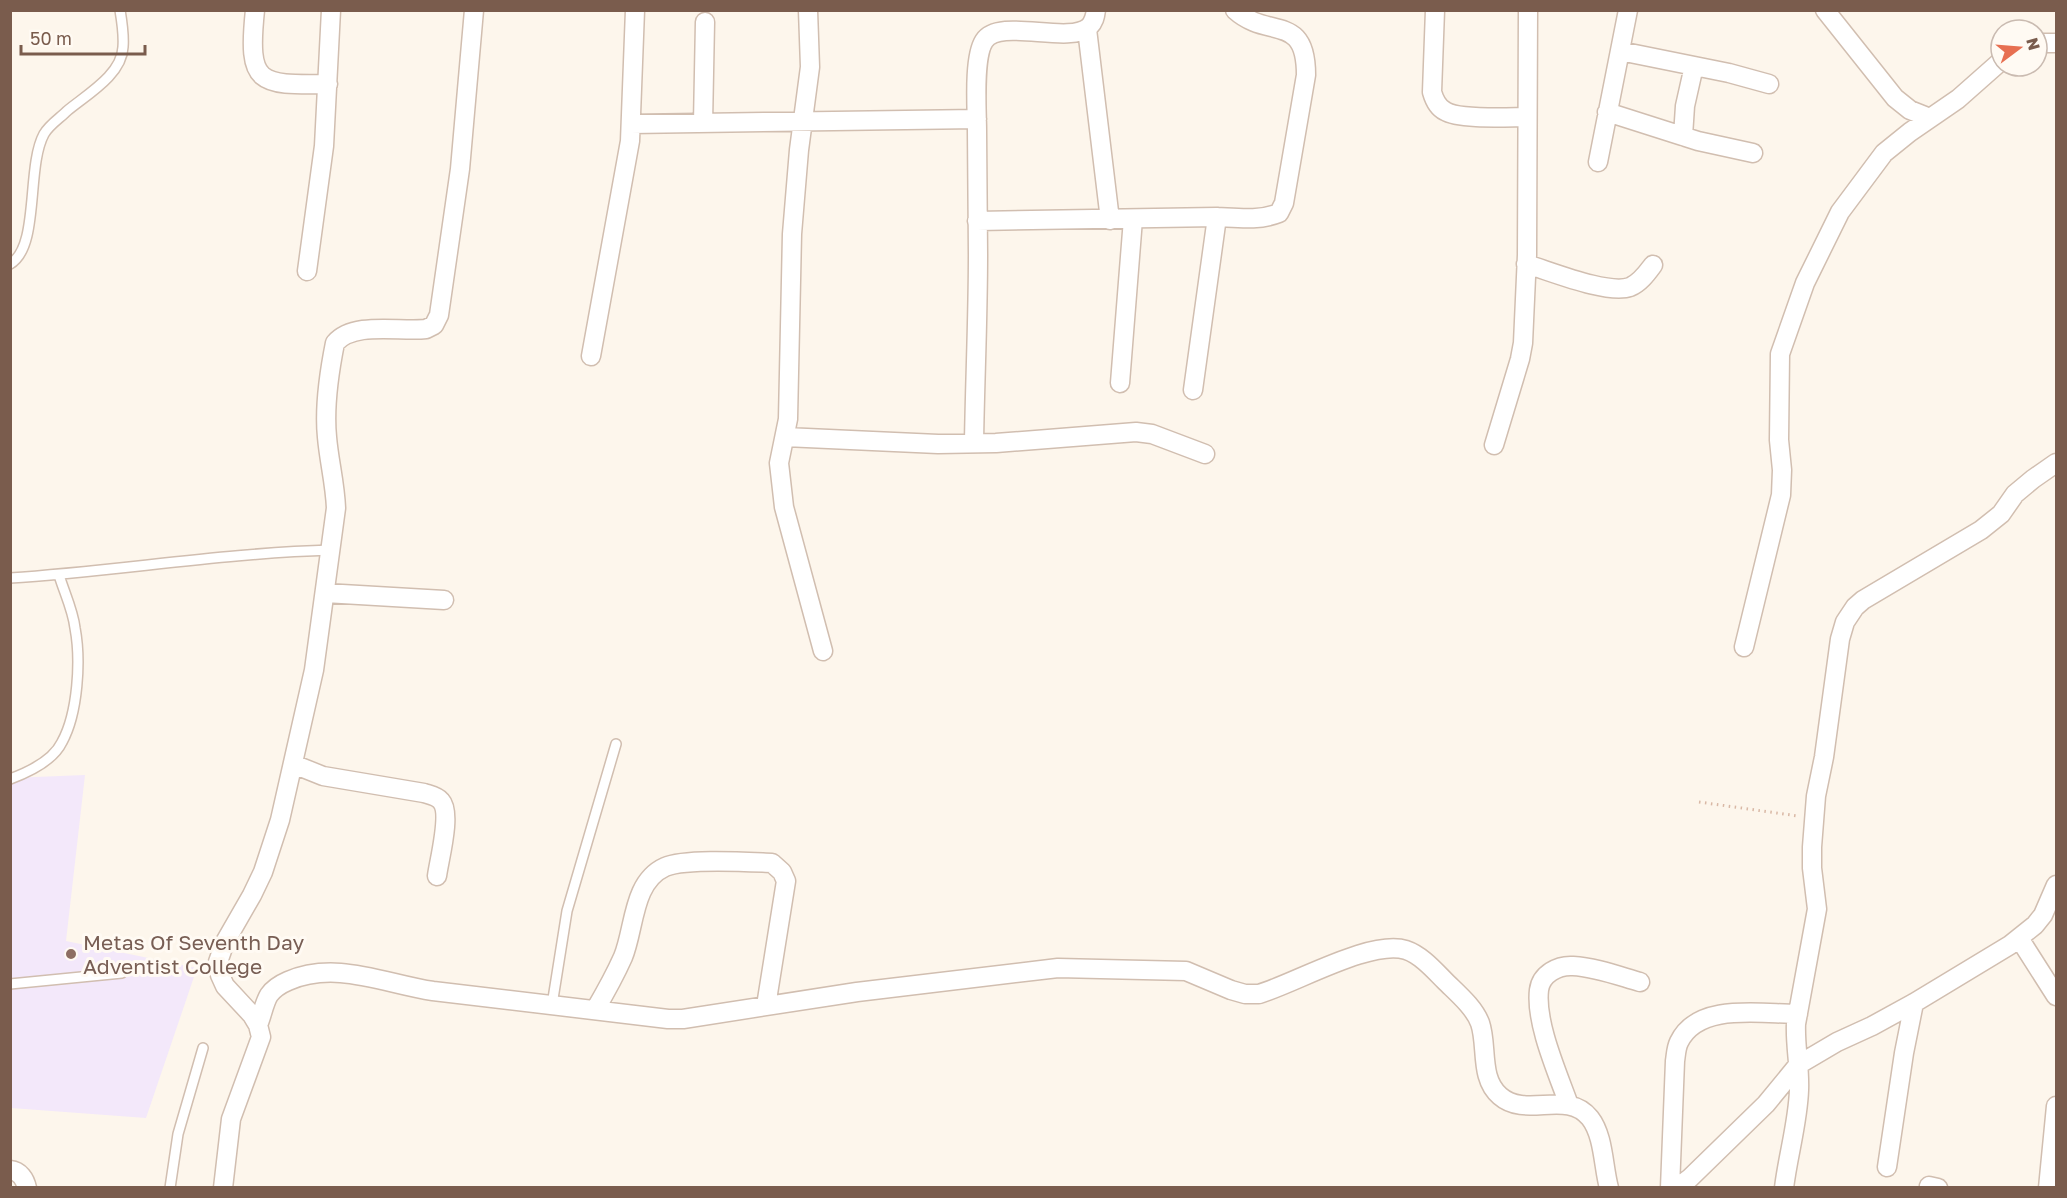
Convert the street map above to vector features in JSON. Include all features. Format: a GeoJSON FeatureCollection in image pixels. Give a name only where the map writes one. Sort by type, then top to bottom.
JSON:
{"type":"FeatureCollection","features":[{"type":"Feature","properties":{"kind":"street"},"geometry":{"type":"LineString","coordinates":[[255,10],[254,59],[256,68],[263,78],[275,83],[328,84]]}},
{"type":"Feature","properties":{"kind":"street"},"geometry":{"type":"LineString","coordinates":[[307,271],[324,146],[331,10]]}},
{"type":"Feature","properties":{"kind":"street"},"geometry":{"type":"LineString","coordinates":[[223,1188],[231,1119],[261,1037],[252,1015],[225,986],[218,962],[225,942],[252,896],[267,860],[280,820],[314,670],[336,508],[326,421],[335,343],[341,336],[354,331],[426,329],[434,325],[439,315],[460,169],[474,10]]}},
{"type":"Feature","properties":{"kind":"street"},"geometry":{"type":"LineString","coordinates":[[591,356],[626,169],[631,124],[635,10]]}},
{"type":"Feature","properties":{"kind":"street"},"geometry":{"type":"LineString","coordinates":[[808,10],[810,67],[802,123],[792,234],[788,419],[779,463],[784,507],[823,651]]}},
{"type":"Feature","properties":{"kind":"street"},"geometry":{"type":"LineString","coordinates":[[974,442],[977,119],[980,50],[984,39],[1006,31],[1062,33],[1088,29],[1094,22],[1096,10]]}},
{"type":"Feature","properties":{"kind":"street"},"geometry":{"type":"LineString","coordinates":[[977,221],[1252,219],[1268,218],[1279,213],[1284,203],[1306,75],[1306,61],[1302,46],[1294,35],[1279,28],[1247,21],[1235,10]]}},
{"type":"Feature","properties":{"kind":"street"},"geometry":{"type":"LineString","coordinates":[[1435,10],[1432,92],[1436,103],[1446,112],[1457,115],[1527,117]]}},
{"type":"Feature","properties":{"kind":"street"},"geometry":{"type":"LineString","coordinates":[[1494,445],[1523,343],[1526,264],[1528,10]]}},
{"type":"Feature","properties":{"kind":"street"},"geometry":{"type":"LineString","coordinates":[[1598,162],[1628,10]]}},
{"type":"Feature","properties":{"kind":"street"},"geometry":{"type":"LineString","coordinates":[[1825,10],[1895,98],[1910,110],[1930,118]]}},
{"type":"Feature","properties":{"kind":"street"},"geometry":{"type":"LineString","coordinates":[[703,123],[705,22]]}},
{"type":"Feature","properties":{"kind":"street"},"geometry":{"type":"LineString","coordinates":[[1088,29],[1110,220]]}},
{"type":"Feature","properties":{"kind":"street"},"geometry":{"type":"LineString","coordinates":[[1620,51],[1769,84]]}},
{"type":"Feature","properties":{"kind":"street"},"geometry":{"type":"LineString","coordinates":[[1683,136],[1685,106],[1694,66]]}},
{"type":"Feature","properties":{"kind":"street"},"geometry":{"type":"LineString","coordinates":[[1744,648],[1781,495],[1778,390],[1780,354],[1805,283],[1840,212],[1884,153],[1958,99],[1989,72]]}},
{"type":"Feature","properties":{"kind":"street"},"geometry":{"type":"LineString","coordinates":[[1607,112],[1683,136],[1753,153]]}},
{"type":"Feature","properties":{"kind":"street"},"geometry":{"type":"LineString","coordinates":[[631,124],[977,119]]}},
{"type":"Feature","properties":{"kind":"street"},"geometry":{"type":"LineString","coordinates":[[1193,390],[1217,218]]}},
{"type":"Feature","properties":{"kind":"street"},"geometry":{"type":"LineString","coordinates":[[1120,383],[1132,219]]}},
{"type":"Feature","properties":{"kind":"street"},"geometry":{"type":"LineString","coordinates":[[1526,264],[1616,289],[1630,287],[1638,282],[1653,265]]}},
{"type":"Feature","properties":{"kind":"street"},"geometry":{"type":"LineString","coordinates":[[785,437],[928,443],[1136,432],[1152,434],[1205,454]]}},
{"type":"Feature","properties":{"kind":"street"},"geometry":{"type":"LineString","coordinates":[[1784,1188],[1797,1116],[1799,1087],[1795,1043],[1798,1014],[1817,909],[1812,868],[1814,819],[1833,685],[1845,622],[1863,600],[1981,530],[2001,514],[2014,494],[2033,478],[2056,464]]}},
{"type":"Feature","properties":{"kind":"street"},"geometry":{"type":"LineString","coordinates":[[325,593],[444,600]]}},
{"type":"Feature","properties":{"kind":"street"},"geometry":{"type":"LineString","coordinates":[[293,765],[323,776],[434,795],[442,801],[446,810],[446,821],[436,876]]}},
{"type":"Feature","properties":{"kind":"street"},"geometry":{"type":"LineString","coordinates":[[595,1010],[624,954],[636,906],[643,891],[653,875],[665,867],[681,863],[772,863],[782,872],[786,881],[766,1006]]}},
{"type":"Feature","properties":{"kind":"street"},"geometry":{"type":"LineString","coordinates":[[1677,1188],[1766,1104],[1798,1065],[1837,1042],[1914,1003],[2019,938],[2035,925],[2050,918],[2056,885]]}},
{"type":"Feature","properties":{"kind":"street"},"geometry":{"type":"LineString","coordinates":[[2019,938],[2056,996]]}},
{"type":"Feature","properties":{"kind":"street"},"geometry":{"type":"LineString","coordinates":[[258,1025],[269,995],[279,985],[309,974],[326,972],[364,975],[415,989],[683,1019],[766,1006],[1074,967],[1186,971],[1231,990],[1245,994],[1259,994],[1367,951],[1390,948],[1406,950],[1416,956],[1445,981],[1473,1011],[1480,1023],[1488,1074],[1500,1097],[1523,1106],[1569,1105],[1581,1110],[1590,1118],[1602,1150],[1610,1188]]}},
{"type":"Feature","properties":{"kind":"street"},"geometry":{"type":"LineString","coordinates":[[1569,1105],[1546,1039],[1539,1009],[1539,988],[1546,975],[1558,968],[1572,966],[1640,982]]}},
{"type":"Feature","properties":{"kind":"street"},"geometry":{"type":"LineString","coordinates":[[1887,1167],[1914,1003]]}},
{"type":"Feature","properties":{"kind":"street"},"geometry":{"type":"LineString","coordinates":[[1670,1188],[1675,1060],[1678,1043],[1688,1029],[1702,1019],[1719,1013],[1798,1014]]}},
{"type":"Feature","properties":{"kind":"street"},"geometry":{"type":"LineString","coordinates":[[2048,1188],[2056,1113]]}},
{"type":"Feature","properties":{"kind":"street"},"geometry":{"type":"LineString","coordinates":[[10,1170],[24,1178],[27,1188]]}},
{"type":"Feature","properties":{"kind":"lane"},"geometry":{"type":"LineString","coordinates":[[10,264],[18,260],[26,244],[32,212],[36,159],[45,132],[107,78],[118,65],[123,50],[120,10]]}},
{"type":"Feature","properties":{"kind":"lane"},"geometry":{"type":"LineString","coordinates":[[10,578],[267,553],[331,550]]}},
{"type":"Feature","properties":{"kind":"lane"},"geometry":{"type":"LineString","coordinates":[[10,779],[27,773],[46,760],[62,744],[70,723],[79,660],[75,625],[59,575]]}},
{"type":"Feature","properties":{"kind":"lane"},"geometry":{"type":"LineString","coordinates":[[552,1005],[567,910],[616,744]]}},
{"type":"Feature","properties":{"kind":"lane"},"geometry":{"type":"LineString","coordinates":[[10,984],[122,973]]}},
{"type":"Feature","properties":{"kind":"lane"},"geometry":{"type":"LineString","coordinates":[[170,1188],[178,1134],[203,1048]]}},
{"type":"Feature","properties":{"kind":"path"},"geometry":{"type":"LineString","coordinates":[[1699,802],[1814,819]]}},
{"type":"Feature","properties":{"kind":"shaded area","name":"Metas Of Seventh Day Adventist College"},"geometry":{"type":"Polygon","coordinates":[[[85,775],[66,941],[197,968],[146,1118],[11,1108],[10,778],[85,775]]]}},
{"type":"Feature","properties":{"kind":"place","name":"Metas Of Seventh Day Adventist College"},"geometry":{"type":"Point","coordinates":[71,954]}}]}
